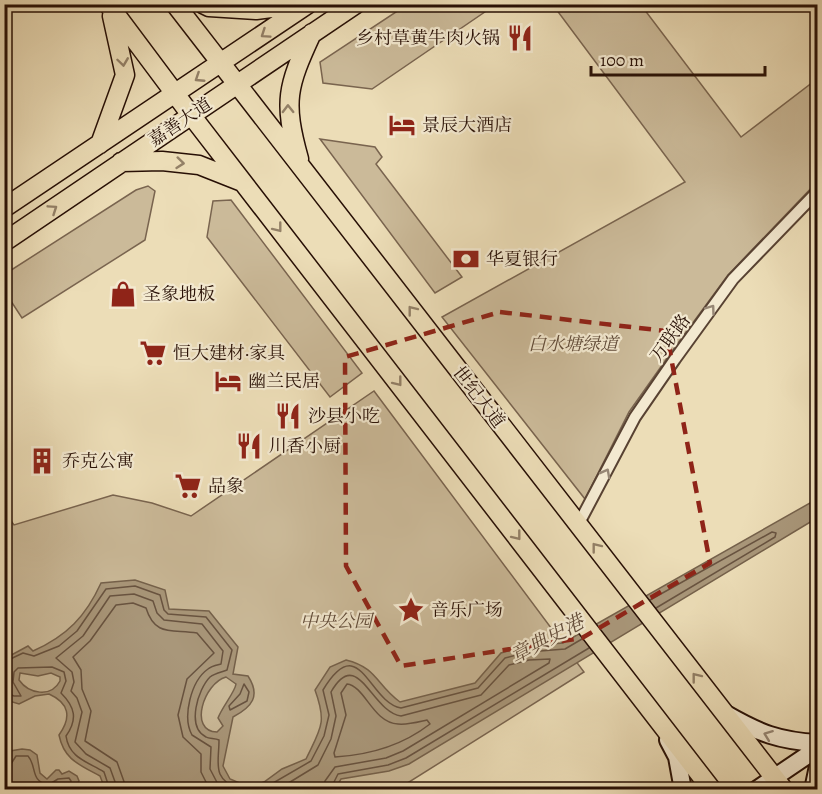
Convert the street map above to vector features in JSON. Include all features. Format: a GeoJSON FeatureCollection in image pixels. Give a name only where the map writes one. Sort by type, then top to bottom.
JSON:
{"type":"FeatureCollection","features":[{"type":"Feature","properties":{"kind":"main road","name":"世纪大道"},"geometry":{"type":"LineString","coordinates":[[175,4],[779,783]]}},
{"type":"Feature","properties":{"kind":"main road"},"geometry":{"type":"LineString","coordinates":[[203,4],[209,7],[256,10],[301,4]]}},
{"type":"Feature","properties":{"kind":"main road","name":"嘉善大道"},"geometry":{"type":"LineString","coordinates":[[4,208],[308,4]]}},
{"type":"Feature","properties":{"kind":"main road","name":"嘉善大道"},"geometry":{"type":"LineString","coordinates":[[4,242],[356,4]]}},
{"type":"Feature","properties":{"kind":"main road"},"geometry":{"type":"LineString","coordinates":[[109,5],[242,182],[712,789]]}},
{"type":"Feature","properties":{"kind":"main road"},"geometry":{"type":"LineString","coordinates":[[100,144],[125,75],[121,48],[109,5]]}},
{"type":"Feature","properties":{"kind":"main road"},"geometry":{"type":"LineString","coordinates":[[301,166],[289,122],[288,99],[298,65],[312,33]]}},
{"type":"Feature","properties":{"kind":"main road"},"geometry":{"type":"LineString","coordinates":[[122,162],[162,161],[199,165],[242,182]]}},
{"type":"Feature","properties":{"kind":"street","name":"万联路"},"geometry":{"type":"LineString","coordinates":[[579,525],[635,417],[675,358],[733,279],[818,190]]}},
{"type":"Feature","properties":{"kind":"street"},"geometry":{"type":"LineString","coordinates":[[652,710],[677,756],[683,789]]}},
{"type":"Feature","properties":{"kind":"street"},"geometry":{"type":"LineString","coordinates":[[723,712],[745,725],[786,742],[818,742]]}},
{"type":"Feature","properties":{"kind":"street"},"geometry":{"type":"LineString","coordinates":[[756,789],[779,783],[818,748]]}},
{"type":"Feature","properties":{"kind":"street"},"geometry":{"type":"LineString","coordinates":[[813,789],[818,766]]}},
{"type":"Feature","properties":{"kind":"highlighted area"},"geometry":{"type":"Polygon","coordinates":[[[500,312],[666,331],[710,563],[582,638],[401,666],[346,566],[345,357],[500,312]]]}},
{"type":"Feature","properties":{"kind":"green space"},"geometry":{"type":"Polygon","coordinates":[[[408,4],[495,5],[372,89],[323,83],[320,62],[408,4]]]}},
{"type":"Feature","properties":{"kind":"green space","name":"白水塘绿道"},"geometry":{"type":"Polygon","coordinates":[[[553,5],[641,5],[741,137],[817,79],[817,182],[728,275],[670,354],[629,412],[585,499],[442,317],[685,182],[553,5]]]}},
{"type":"Feature","properties":{"kind":"green space"},"geometry":{"type":"Polygon","coordinates":[[[320,139],[375,147],[382,157],[376,164],[462,277],[435,293],[320,139]]]}},
{"type":"Feature","properties":{"kind":"green space"},"geometry":{"type":"Polygon","coordinates":[[[148,186],[155,191],[145,240],[22,318],[5,292],[5,274],[136,190],[148,186]]]}},
{"type":"Feature","properties":{"kind":"green space"},"geometry":{"type":"Polygon","coordinates":[[[231,200],[362,373],[330,397],[207,237],[213,201],[231,200]]]}},
{"type":"Feature","properties":{"kind":"green space","name":"中央公园"},"geometry":{"type":"Polygon","coordinates":[[[374,391],[584,672],[398,789],[5,789],[4,511],[14,525],[113,495],[152,503],[191,516],[374,391]]]}},
{"type":"Feature","properties":{"kind":"water"},"geometry":{"type":"Polygon","coordinates":[[[817,499],[817,518],[409,764],[389,771],[341,779],[335,789],[105,789],[100,776],[74,761],[61,743],[59,735],[67,716],[61,702],[49,694],[35,696],[19,704],[9,701],[5,692],[4,659],[28,646],[33,651],[66,632],[82,615],[101,583],[135,580],[165,590],[169,609],[209,611],[238,647],[233,674],[248,676],[254,689],[254,695],[250,705],[233,717],[223,766],[230,779],[249,787],[264,782],[282,769],[306,759],[321,725],[321,710],[315,690],[330,667],[346,660],[357,663],[371,672],[400,702],[475,683],[501,653],[526,646],[563,643],[817,499]],[[20,673],[19,680],[34,691],[46,692],[60,681],[60,677],[51,673],[38,676],[20,673]],[[226,677],[211,688],[202,706],[203,724],[208,730],[217,732],[223,726],[218,718],[236,684],[226,677]]]}},
{"type":"Feature","properties":{"kind":"water"},"geometry":{"type":"Polygon","coordinates":[[[30,750],[37,755],[40,773],[47,779],[59,770],[62,774],[69,771],[77,776],[79,781],[73,789],[5,789],[5,767],[10,751],[30,750]]]}},
{"type":"Feature","properties":{"kind":"place","name":"乡村草黄牛肉火锅"},"geometry":{"type":"Point","coordinates":[520,38]}},
{"type":"Feature","properties":{"kind":"place","name":"景辰大酒店"},"geometry":{"type":"Point","coordinates":[402,125]}},
{"type":"Feature","properties":{"kind":"place","name":"华夏银行"},"geometry":{"type":"Point","coordinates":[466,259]}},
{"type":"Feature","properties":{"kind":"place","name":"圣象地板"},"geometry":{"type":"Point","coordinates":[123,294]}},
{"type":"Feature","properties":{"kind":"place","name":"恒大建材·家具"},"geometry":{"type":"Point","coordinates":[153,353]}},
{"type":"Feature","properties":{"kind":"place","name":"幽兰民居"},"geometry":{"type":"Point","coordinates":[228,381]}},
{"type":"Feature","properties":{"kind":"place","name":"沙县小吃"},"geometry":{"type":"Point","coordinates":[288,416]}},
{"type":"Feature","properties":{"kind":"place","name":"川香小厨"},"geometry":{"type":"Point","coordinates":[249,446]}},
{"type":"Feature","properties":{"kind":"place","name":"乔克公寓"},"geometry":{"type":"Point","coordinates":[42,461]}},
{"type":"Feature","properties":{"kind":"place","name":"品象"},"geometry":{"type":"Point","coordinates":[188,486]}},
{"type":"Feature","properties":{"kind":"place","name":"音乐广场"},"geometry":{"type":"Point","coordinates":[411,610]}},
{"type":"Feature","properties":{"kind":"water label","name":"章典史港"},"geometry":{"type":"Point","coordinates":[547,639]}}]}
